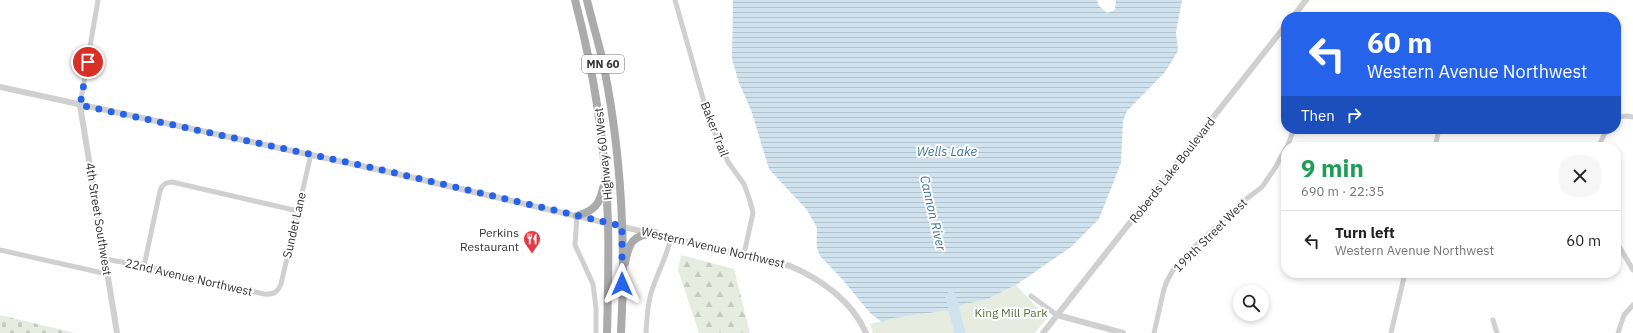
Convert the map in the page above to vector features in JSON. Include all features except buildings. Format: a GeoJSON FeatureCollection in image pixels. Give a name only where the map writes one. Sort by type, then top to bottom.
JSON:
{"type":"FeatureCollection","features":[{"type":"Feature","properties":{"kind":"main road","name":"Highway 60 West"},"geometry":{"type":"LineString","coordinates":[[575,0],[587,50],[595,95],[605,174],[608,222],[607,333]]}},
{"type":"Feature","properties":{"kind":"main road","name":"Highway 60 West"},"geometry":{"type":"LineString","coordinates":[[587,0],[598,40],[607,86],[617,161],[622,226],[621,333]]}},
{"type":"Feature","properties":{"kind":"main road"},"geometry":{"type":"LineString","coordinates":[[577,216],[587,213],[598,204],[602,196],[605,174]]}},
{"type":"Feature","properties":{"kind":"main road"},"geometry":{"type":"LineString","coordinates":[[622,284],[630,245],[639,236],[655,233]]}},
{"type":"Feature","properties":{"kind":"street"},"geometry":{"type":"LineString","coordinates":[[80,105],[98,0]]}},
{"type":"Feature","properties":{"kind":"street","name":"Baker Trail"},"geometry":{"type":"LineString","coordinates":[[675,0],[706,109],[714,131],[728,162],[744,184],[750,201],[753,213],[744,254]]}},
{"type":"Feature","properties":{"kind":"street"},"geometry":{"type":"LineString","coordinates":[[1297,12],[1306,0]]}},
{"type":"Feature","properties":{"kind":"street","name":"Roberds Lake Boulevard"},"geometry":{"type":"LineString","coordinates":[[1043,333],[1281,31]]}},
{"type":"Feature","properties":{"kind":"street","name":"Western Avenue Northwest"},"geometry":{"type":"LineString","coordinates":[[0,87],[311,154],[608,222],[790,266],[806,272],[833,291],[845,302],[866,333]]}},
{"type":"Feature","properties":{"kind":"street","name":"4th Street Southwest"},"geometry":{"type":"LineString","coordinates":[[80,105],[117,333]]}},
{"type":"Feature","properties":{"kind":"street"},"geometry":{"type":"LineString","coordinates":[[1621,117],[1633,117]]}},
{"type":"Feature","properties":{"kind":"street","name":"Sundet Lane"},"geometry":{"type":"LineString","coordinates":[[274,294],[281,284],[311,154]]}},
{"type":"Feature","properties":{"kind":"street","name":"199th Street West"},"geometry":{"type":"LineString","coordinates":[[1154,333],[1164,289],[1173,270],[1191,250],[1234,210],[1262,187],[1281,157]]}},
{"type":"Feature","properties":{"kind":"street"},"geometry":{"type":"LineString","coordinates":[[144,266],[160,191],[166,183],[172,182],[298,210]]}},
{"type":"Feature","properties":{"kind":"street"},"geometry":{"type":"LineString","coordinates":[[577,216],[575,245],[593,284],[596,308],[596,333]]}},
{"type":"Feature","properties":{"kind":"street"},"geometry":{"type":"LineString","coordinates":[[646,333],[650,296],[668,253],[671,237]]}},
{"type":"Feature","properties":{"kind":"street"},"geometry":{"type":"LineString","coordinates":[[0,250],[107,274]]}},
{"type":"Feature","properties":{"kind":"street"},"geometry":{"type":"LineString","coordinates":[[1621,250],[1633,270]]}},
{"type":"Feature","properties":{"kind":"street","name":"22nd Avenue Northwest"},"geometry":{"type":"LineString","coordinates":[[105,259],[144,266],[264,294],[274,294]]}},
{"type":"Feature","properties":{"kind":"street"},"geometry":{"type":"LineString","coordinates":[[1391,333],[1404,278]]}},
{"type":"Feature","properties":{"kind":"street"},"geometry":{"type":"LineString","coordinates":[[1031,296],[1057,315],[1123,333]]}},
{"type":"Feature","properties":{"kind":"street"},"geometry":{"type":"LineString","coordinates":[[1618,333],[1624,315],[1633,305]]}},
{"type":"Feature","properties":{"kind":"street"},"geometry":{"type":"LineString","coordinates":[[1493,320],[1497,333]]}},
{"type":"Feature","properties":{"kind":"green space"},"geometry":{"type":"Polygon","coordinates":[[[681,255],[734,269],[750,333],[699,333],[678,270],[681,255]]]}},
{"type":"Feature","properties":{"kind":"green space","name":"King Mill Park"},"geometry":{"type":"Polygon","coordinates":[[[1016,285],[1047,318],[1035,333],[873,333],[870,324],[894,318],[953,311],[961,305],[988,299],[1016,285]]]}},
{"type":"Feature","properties":{"kind":"green space"},"geometry":{"type":"Polygon","coordinates":[[[0,315],[75,333],[0,333],[0,315]]]}},
{"type":"Feature","properties":{"kind":"water","name":"Wells Lake"},"geometry":{"type":"Polygon","coordinates":[[[733,0],[1097,0],[1099,6],[1107,13],[1115,10],[1116,0],[1182,0],[1176,32],[1178,51],[1165,72],[1127,111],[1123,121],[1121,163],[1099,219],[1071,247],[1016,285],[988,299],[961,305],[954,311],[943,311],[894,318],[882,322],[871,314],[842,279],[820,256],[817,248],[817,228],[807,210],[769,169],[751,110],[739,83],[732,59],[733,0]]]}},
{"type":"Feature","properties":{"kind":"waterway","name":"Cannon River"},"geometry":{"type":"LineString","coordinates":[[951,297],[960,333]]}},
{"type":"Feature","properties":{"kind":"place","name":"Perkins Restaurant"},"geometry":{"type":"Point","coordinates":[532,254]}},
{"type":"Feature","properties":{"kind":"route"},"geometry":{"type":"LineString","coordinates":[[88,62],[80,105],[365,166],[622,226],[622,284]]}}]}
